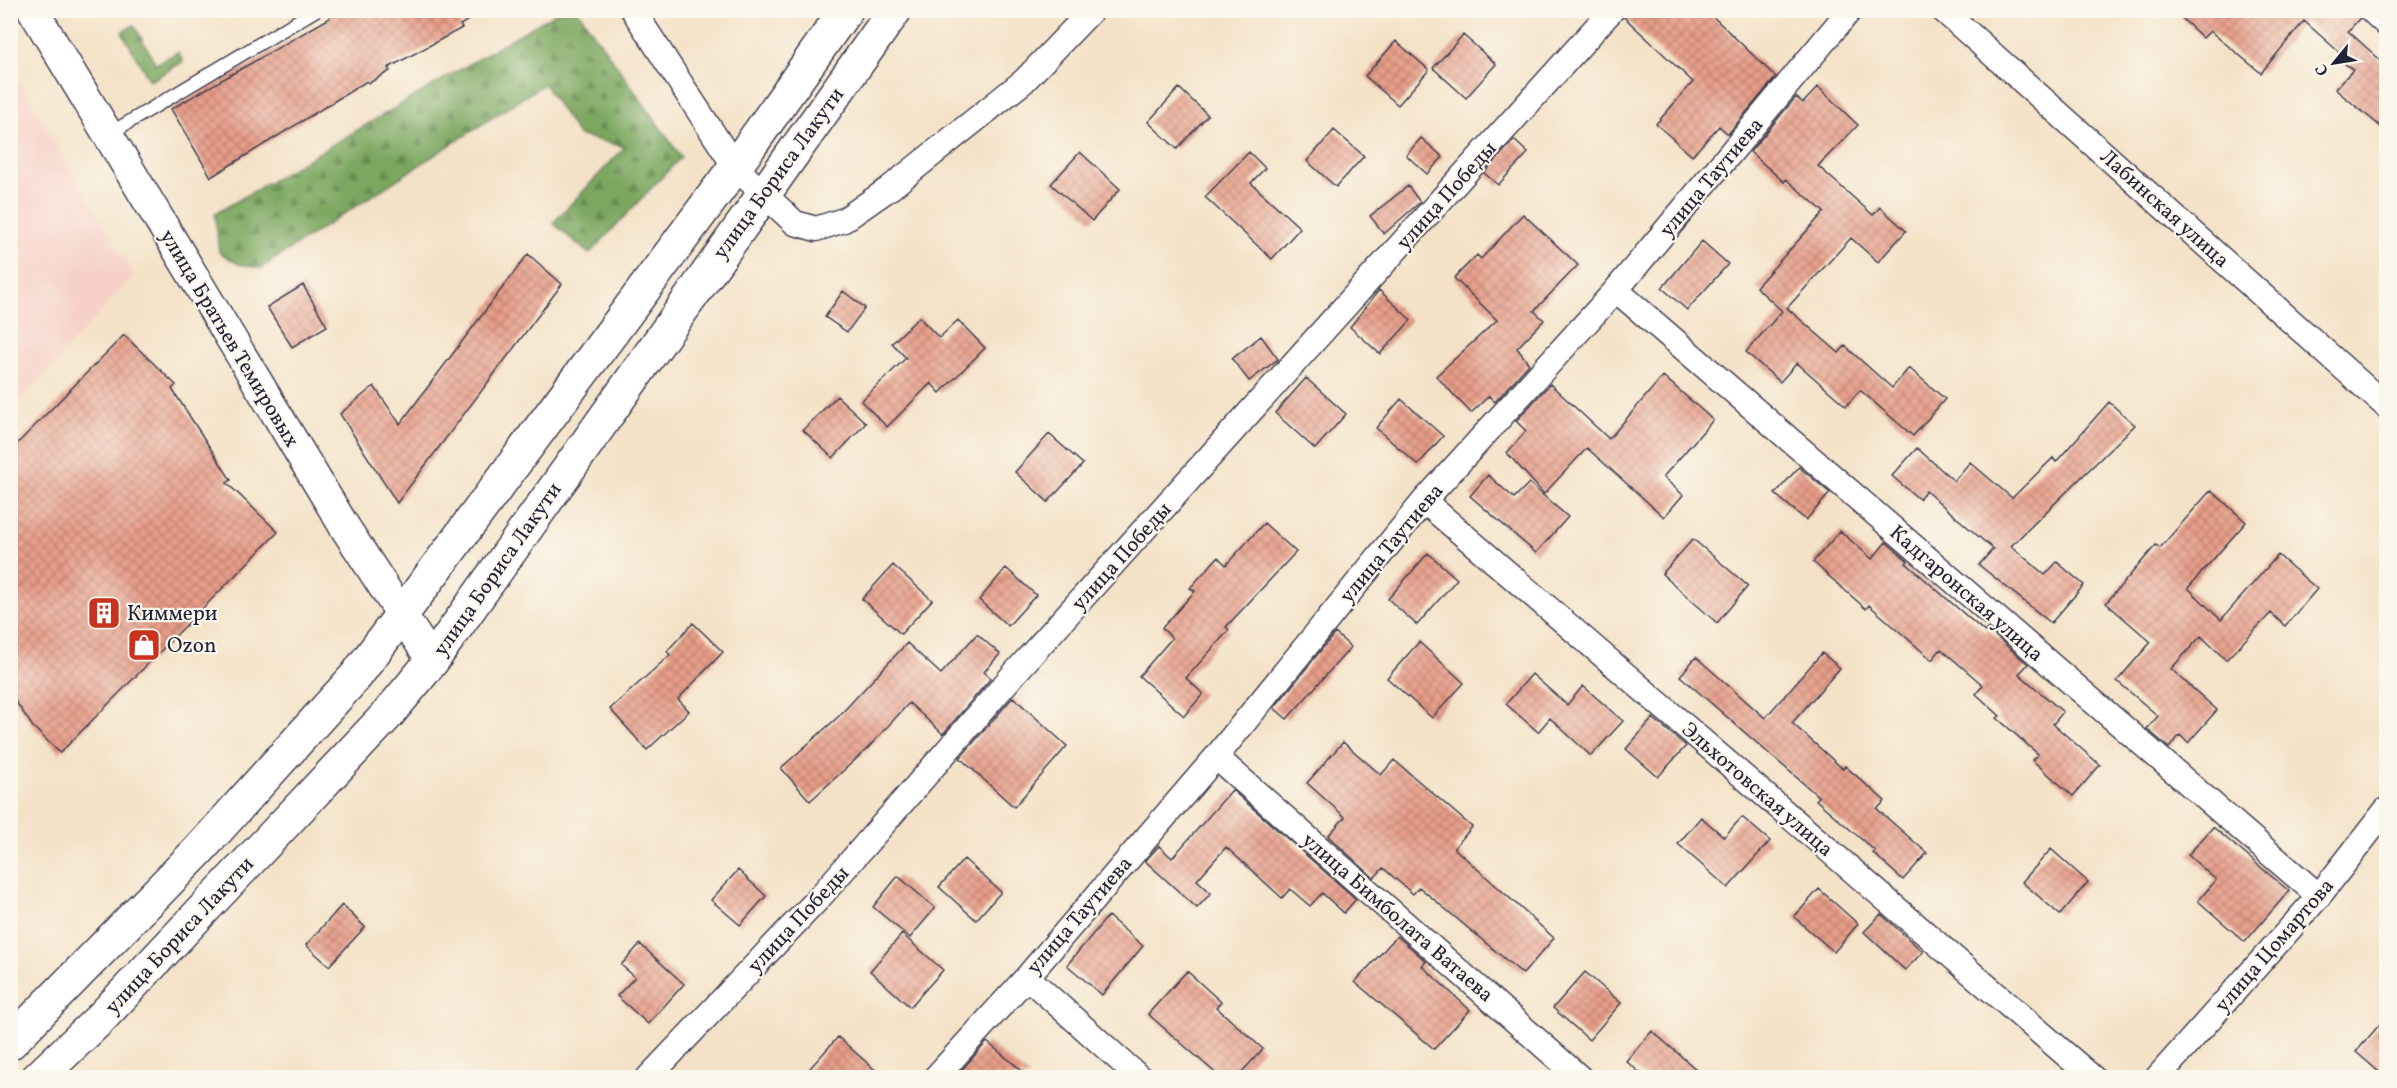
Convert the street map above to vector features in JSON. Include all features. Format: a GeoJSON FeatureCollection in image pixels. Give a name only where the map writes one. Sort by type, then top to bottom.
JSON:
{"type":"FeatureCollection","features":[{"type":"Feature","properties":{"kind":"main road","name":"улица Бориса Лакути"},"geometry":{"type":"LineString","coordinates":[[10,1043],[198,851],[356,676],[735,168],[846,10]]}},
{"type":"Feature","properties":{"kind":"main road","name":"улица Бориса Лакути"},"geometry":{"type":"LineString","coordinates":[[38,1077],[101,1018],[388,714],[432,661],[895,10]]}},
{"type":"Feature","properties":{"kind":"street"},"geometry":{"type":"LineString","coordinates":[[633,10],[735,168],[795,222],[816,229],[844,220],[890,188],[1024,81],[1092,10]]}},
{"type":"Feature","properties":{"kind":"street","name":"улица Победы"},"geometry":{"type":"LineString","coordinates":[[648,1077],[818,899],[1021,666],[1612,10]]}},
{"type":"Feature","properties":{"kind":"street","name":"улица Таутиева"},"geometry":{"type":"LineString","coordinates":[[935,1077],[1027,977],[1215,757],[1424,501],[1616,290],[1850,10]]}},
{"type":"Feature","properties":{"kind":"street","name":"Лабинская улица"},"geometry":{"type":"LineString","coordinates":[[1943,10],[2386,406]]}},
{"type":"Feature","properties":{"kind":"street"},"geometry":{"type":"LineString","coordinates":[[2371,10],[2386,24]]}},
{"type":"Feature","properties":{"kind":"street","name":"улица Братьев Темировых"},"geometry":{"type":"LineString","coordinates":[[37,12],[401,616],[432,661]]}},
{"type":"Feature","properties":{"kind":"street","name":"Кадгаронская улица"},"geometry":{"type":"LineString","coordinates":[[1616,290],[2319,896]]}},
{"type":"Feature","properties":{"kind":"street","name":"Эльхотовская улица"},"geometry":{"type":"LineString","coordinates":[[1424,501],[2092,1077]]}},
{"type":"Feature","properties":{"kind":"street","name":"улица Бимболата Ватаева"},"geometry":{"type":"LineString","coordinates":[[1215,757],[1580,1077]]}},
{"type":"Feature","properties":{"kind":"street","name":"улица Цомартова"},"geometry":{"type":"LineString","coordinates":[[2157,1077],[2319,896],[2386,810]]}},
{"type":"Feature","properties":{"kind":"street"},"geometry":{"type":"LineString","coordinates":[[1027,977],[1140,1077]]}},
{"type":"Feature","properties":{"kind":"lane"},"geometry":{"type":"LineString","coordinates":[[109,134],[316,10]]}},
{"type":"Feature","properties":{"kind":"shaded area"},"geometry":{"type":"Polygon","coordinates":[[[11,68],[134,276],[10,410],[11,68]]]}},
{"type":"Feature","properties":{"kind":"green space"},"geometry":{"type":"Polygon","coordinates":[[[559,11],[578,11],[681,157],[589,254],[553,223],[625,147],[578,135],[544,84],[261,268],[238,264],[219,252],[215,214],[559,11]]]}},
{"type":"Feature","properties":{"kind":"green space"},"geometry":{"type":"Polygon","coordinates":[[[134,25],[156,64],[178,52],[183,62],[150,81],[122,32],[134,25]]]}},
{"type":"Feature","properties":{"kind":"building"},"geometry":{"type":"Polygon","coordinates":[[[326,10],[485,10],[460,25],[462,28],[388,68],[390,71],[369,83],[367,81],[211,177],[171,109],[330,18],[326,10]]]}},
{"type":"Feature","properties":{"kind":"building"},"geometry":{"type":"Polygon","coordinates":[[[1626,10],[1706,10],[1776,77],[1728,134],[1719,126],[1692,156],[1656,124],[1693,82],[1624,17],[1626,10]]]}},
{"type":"Feature","properties":{"kind":"building"},"geometry":{"type":"Polygon","coordinates":[[[2173,10],[2357,10],[2360,18],[2348,31],[2386,65],[2386,131],[2335,89],[2353,70],[2344,63],[2347,59],[2304,21],[2261,73],[2210,31],[2203,38],[2173,10]]]}},
{"type":"Feature","properties":{"kind":"building"},"geometry":{"type":"Polygon","coordinates":[[[1463,35],[1496,64],[1466,98],[1433,68],[1463,35]]]}},
{"type":"Feature","properties":{"kind":"building"},"geometry":{"type":"Polygon","coordinates":[[[1396,41],[1429,70],[1398,105],[1365,76],[1396,41]]]}},
{"type":"Feature","properties":{"kind":"building"},"geometry":{"type":"Polygon","coordinates":[[[1818,87],[1858,125],[1818,166],[1873,215],[1880,207],[1906,231],[1878,262],[1851,238],[1787,308],[1839,353],[1845,346],[1892,388],[1909,368],[1945,399],[1913,436],[1860,390],[1846,406],[1797,363],[1780,382],[1746,352],[1782,311],[1756,287],[1824,212],[1786,179],[1784,182],[1750,152],[1796,97],[1803,103],[1818,87]]]}},
{"type":"Feature","properties":{"kind":"building"},"geometry":{"type":"Polygon","coordinates":[[[1179,88],[1208,115],[1177,149],[1148,122],[1179,88]]]}},
{"type":"Feature","properties":{"kind":"building"},"geometry":{"type":"Polygon","coordinates":[[[1334,130],[1364,156],[1336,187],[1307,161],[1334,130]]]}},
{"type":"Feature","properties":{"kind":"building"},"geometry":{"type":"Polygon","coordinates":[[[1421,138],[1443,157],[1427,174],[1406,155],[1421,138]]]}},
{"type":"Feature","properties":{"kind":"building"},"geometry":{"type":"Polygon","coordinates":[[[1514,140],[1528,153],[1498,185],[1484,173],[1514,140]]]}},
{"type":"Feature","properties":{"kind":"building"},"geometry":{"type":"Polygon","coordinates":[[[1080,152],[1120,189],[1092,221],[1051,184],[1080,152]]]}},
{"type":"Feature","properties":{"kind":"building"},"geometry":{"type":"Polygon","coordinates":[[[1249,152],[1265,168],[1251,183],[1300,228],[1272,259],[1205,197],[1249,152]]]}},
{"type":"Feature","properties":{"kind":"building"},"geometry":{"type":"Polygon","coordinates":[[[1408,186],[1420,202],[1384,234],[1370,216],[1408,186]]]}},
{"type":"Feature","properties":{"kind":"building"},"geometry":{"type":"Polygon","coordinates":[[[1523,214],[1578,265],[1534,311],[1544,320],[1517,348],[1529,364],[1495,402],[1489,396],[1471,413],[1436,376],[1497,320],[1454,278],[1477,255],[1481,259],[1523,214]]]}},
{"type":"Feature","properties":{"kind":"building"},"geometry":{"type":"Polygon","coordinates":[[[1702,241],[1728,264],[1687,310],[1662,288],[1702,241]]]}},
{"type":"Feature","properties":{"kind":"building"},"geometry":{"type":"Polygon","coordinates":[[[528,254],[562,284],[397,503],[340,414],[374,386],[400,424],[528,254]]]}},
{"type":"Feature","properties":{"kind":"building"},"geometry":{"type":"Polygon","coordinates":[[[303,285],[327,326],[292,347],[267,307],[303,285]]]}},
{"type":"Feature","properties":{"kind":"building"},"geometry":{"type":"Polygon","coordinates":[[[1379,290],[1411,320],[1380,354],[1350,327],[1379,290]]]}},
{"type":"Feature","properties":{"kind":"building"},"geometry":{"type":"Polygon","coordinates":[[[843,291],[865,308],[847,332],[825,317],[843,291]]]}},
{"type":"Feature","properties":{"kind":"building"},"geometry":{"type":"Polygon","coordinates":[[[919,317],[939,338],[958,320],[985,348],[940,393],[931,383],[887,427],[861,401],[906,358],[892,343],[919,317]]]}},
{"type":"Feature","properties":{"kind":"building","name":"Киммери"},"geometry":{"type":"Polygon","coordinates":[[[124,335],[176,385],[172,389],[231,480],[227,483],[278,532],[60,753],[33,727],[10,693],[10,451],[124,335]]]}},
{"type":"Feature","properties":{"kind":"building"},"geometry":{"type":"Polygon","coordinates":[[[1261,336],[1278,359],[1249,381],[1232,359],[1261,336]]]}},
{"type":"Feature","properties":{"kind":"building"},"geometry":{"type":"Polygon","coordinates":[[[1663,376],[1713,420],[1663,477],[1683,495],[1664,517],[1587,448],[1544,494],[1507,453],[1526,431],[1516,421],[1550,384],[1609,439],[1663,376]]]}},
{"type":"Feature","properties":{"kind":"building"},"geometry":{"type":"Polygon","coordinates":[[[1306,378],[1346,414],[1315,449],[1275,413],[1306,378]]]}},
{"type":"Feature","properties":{"kind":"building"},"geometry":{"type":"Polygon","coordinates":[[[837,396],[866,423],[833,458],[803,430],[837,396]]]}},
{"type":"Feature","properties":{"kind":"building"},"geometry":{"type":"Polygon","coordinates":[[[1401,399],[1443,436],[1418,465],[1376,428],[1401,399]]]}},
{"type":"Feature","properties":{"kind":"building"},"geometry":{"type":"Polygon","coordinates":[[[2109,402],[2135,425],[2011,546],[2045,575],[2057,562],[2084,585],[2051,623],[1979,565],[1993,549],[1926,491],[1919,499],[1892,476],[1917,448],[1954,481],[1970,462],[2012,498],[2053,458],[2056,462],[2109,402]]]}},
{"type":"Feature","properties":{"kind":"building"},"geometry":{"type":"Polygon","coordinates":[[[1049,434],[1083,464],[1048,502],[1015,472],[1049,434]]]}},
{"type":"Feature","properties":{"kind":"building"},"geometry":{"type":"Polygon","coordinates":[[[1799,467],[1830,493],[1806,520],[1775,494],[1799,467]]]}},
{"type":"Feature","properties":{"kind":"building"},"geometry":{"type":"Polygon","coordinates":[[[1488,475],[1514,498],[1529,483],[1568,517],[1536,553],[1470,496],[1488,475]]]}},
{"type":"Feature","properties":{"kind":"building"},"geometry":{"type":"Polygon","coordinates":[[[2211,490],[2246,522],[2188,588],[2221,620],[2278,555],[2317,589],[2285,626],[2271,613],[2226,660],[2201,636],[2171,669],[2217,710],[2188,743],[2180,735],[2169,748],[2147,729],[2158,716],[2117,681],[2151,642],[2106,603],[2156,545],[2160,548],[2211,490]]]}},
{"type":"Feature","properties":{"kind":"building"},"geometry":{"type":"Polygon","coordinates":[[[1264,523],[1296,552],[1226,627],[1229,630],[1186,678],[1203,694],[1184,716],[1139,676],[1172,638],[1162,628],[1195,591],[1190,588],[1218,557],[1226,565],[1264,523]]]}},
{"type":"Feature","properties":{"kind":"building"},"geometry":{"type":"Polygon","coordinates":[[[1840,531],[1872,559],[1886,542],[1908,561],[1906,563],[1985,632],[1987,629],[2028,664],[2019,674],[2063,712],[2053,724],[2100,765],[2073,796],[2032,760],[2038,754],[1997,718],[2000,716],[1976,694],[1983,685],[1941,649],[1932,660],[1869,605],[1866,609],[1813,562],[1840,531]]]}},
{"type":"Feature","properties":{"kind":"building"},"geometry":{"type":"Polygon","coordinates":[[[1693,539],[1748,586],[1717,623],[1662,574],[1693,539]]]}},
{"type":"Feature","properties":{"kind":"building"},"geometry":{"type":"Polygon","coordinates":[[[1428,553],[1457,579],[1417,625],[1388,599],[1428,553]]]}},
{"type":"Feature","properties":{"kind":"building"},"geometry":{"type":"Polygon","coordinates":[[[893,565],[932,600],[901,634],[862,599],[893,565]]]}},
{"type":"Feature","properties":{"kind":"building"},"geometry":{"type":"Polygon","coordinates":[[[1006,568],[1036,595],[1008,626],[979,600],[1006,568]]]}},
{"type":"Feature","properties":{"kind":"building"},"geometry":{"type":"Polygon","coordinates":[[[693,623],[723,652],[678,699],[689,711],[647,750],[610,709],[670,655],[667,651],[693,623]]]}},
{"type":"Feature","properties":{"kind":"building"},"geometry":{"type":"Polygon","coordinates":[[[1335,633],[1351,647],[1287,719],[1274,708],[1335,633]]]}},
{"type":"Feature","properties":{"kind":"building"},"geometry":{"type":"Polygon","coordinates":[[[977,634],[1000,654],[984,672],[991,678],[943,734],[909,703],[867,749],[810,801],[781,768],[838,717],[907,643],[941,674],[977,634]]]}},
{"type":"Feature","properties":{"kind":"building"},"geometry":{"type":"Polygon","coordinates":[[[1419,642],[1464,683],[1432,718],[1387,678],[1419,642]]]}},
{"type":"Feature","properties":{"kind":"building"},"geometry":{"type":"Polygon","coordinates":[[[1822,653],[1840,668],[1792,723],[1843,769],[1845,766],[1885,801],[1877,809],[1927,853],[1903,880],[1873,853],[1875,851],[1816,800],[1819,797],[1680,676],[1696,657],[1765,718],[1822,653]]]}},
{"type":"Feature","properties":{"kind":"building"},"geometry":{"type":"Polygon","coordinates":[[[1532,674],[1567,705],[1583,686],[1623,721],[1591,756],[1550,718],[1538,732],[1506,704],[1532,674]]]}},
{"type":"Feature","properties":{"kind":"building"},"geometry":{"type":"Polygon","coordinates":[[[1013,697],[1067,746],[1014,807],[960,758],[1013,697]]]}},
{"type":"Feature","properties":{"kind":"building"},"geometry":{"type":"Polygon","coordinates":[[[1653,718],[1686,746],[1658,777],[1626,749],[1653,718]]]}},
{"type":"Feature","properties":{"kind":"building"},"geometry":{"type":"Polygon","coordinates":[[[1343,742],[1381,775],[1394,760],[1472,827],[1454,848],[1554,938],[1523,974],[1419,887],[1413,894],[1383,868],[1374,878],[1328,836],[1345,817],[1307,783],[1343,742]]]}},
{"type":"Feature","properties":{"kind":"building"},"geometry":{"type":"Polygon","coordinates":[[[1232,790],[1356,899],[1344,913],[1322,893],[1310,906],[1290,889],[1282,898],[1226,847],[1197,880],[1211,893],[1197,908],[1145,861],[1159,846],[1172,858],[1232,790]]]}},
{"type":"Feature","properties":{"kind":"building"},"geometry":{"type":"Polygon","coordinates":[[[1701,817],[1724,837],[1742,817],[1770,841],[1728,888],[1678,844],[1701,817]]]}},
{"type":"Feature","properties":{"kind":"building"},"geometry":{"type":"Polygon","coordinates":[[[2213,827],[2289,891],[2245,942],[2198,901],[2216,880],[2188,855],[2213,827]]]}},
{"type":"Feature","properties":{"kind":"building"},"geometry":{"type":"Polygon","coordinates":[[[2051,849],[2088,882],[2060,915],[2022,882],[2051,849]]]}},
{"type":"Feature","properties":{"kind":"building"},"geometry":{"type":"Polygon","coordinates":[[[964,859],[1001,892],[976,920],[939,887],[964,859]]]}},
{"type":"Feature","properties":{"kind":"building"},"geometry":{"type":"Polygon","coordinates":[[[738,870],[766,896],[740,925],[711,900],[738,870]]]}},
{"type":"Feature","properties":{"kind":"building"},"geometry":{"type":"Polygon","coordinates":[[[898,876],[935,908],[910,938],[873,907],[898,876]]]}},
{"type":"Feature","properties":{"kind":"building"},"geometry":{"type":"Polygon","coordinates":[[[1819,889],[1858,924],[1834,952],[1794,917],[1819,889]]]}},
{"type":"Feature","properties":{"kind":"building"},"geometry":{"type":"Polygon","coordinates":[[[342,905],[365,927],[329,966],[306,945],[342,905]]]}},
{"type":"Feature","properties":{"kind":"building"},"geometry":{"type":"Polygon","coordinates":[[[1881,914],[1923,952],[1905,970],[1864,932],[1881,914]]]}},
{"type":"Feature","properties":{"kind":"building"},"geometry":{"type":"Polygon","coordinates":[[[1108,916],[1143,946],[1102,995],[1067,965],[1108,916]]]}},
{"type":"Feature","properties":{"kind":"building"},"geometry":{"type":"Polygon","coordinates":[[[902,934],[943,970],[910,1007],[870,971],[902,934]]]}},
{"type":"Feature","properties":{"kind":"building"},"geometry":{"type":"Polygon","coordinates":[[[1397,936],[1426,961],[1422,966],[1470,1010],[1434,1049],[1355,982],[1397,936]]]}},
{"type":"Feature","properties":{"kind":"building"},"geometry":{"type":"Polygon","coordinates":[[[640,944],[684,984],[648,1024],[617,996],[635,977],[621,965],[640,944]]]}},
{"type":"Feature","properties":{"kind":"building"},"geometry":{"type":"Polygon","coordinates":[[[1187,971],[1221,1002],[1216,1007],[1263,1049],[1237,1077],[1220,1077],[1148,1014],[1187,971]]]}},
{"type":"Feature","properties":{"kind":"building"},"geometry":{"type":"Polygon","coordinates":[[[1585,972],[1621,1003],[1589,1040],[1553,1008],[1585,972]]]}},
{"type":"Feature","properties":{"kind":"building"},"geometry":{"type":"Polygon","coordinates":[[[2386,1017],[2386,1077],[2385,1077],[2356,1052],[2386,1017]]]}},
{"type":"Feature","properties":{"kind":"building"},"geometry":{"type":"Polygon","coordinates":[[[1652,1031],[1705,1077],[1645,1077],[1626,1061],[1652,1031]]]}},
{"type":"Feature","properties":{"kind":"building"},"geometry":{"type":"Polygon","coordinates":[[[838,1037],[883,1077],[802,1077],[838,1037]]]}},
{"type":"Feature","properties":{"kind":"building"},"geometry":{"type":"Polygon","coordinates":[[[987,1042],[1030,1077],[955,1077],[987,1042]]]}},
{"type":"Feature","properties":{"kind":"place","name":"Киммери"},"geometry":{"type":"Point","coordinates":[104,613]}},
{"type":"Feature","properties":{"kind":"place","name":"Ozon"},"geometry":{"type":"Point","coordinates":[144,645]}}]}
